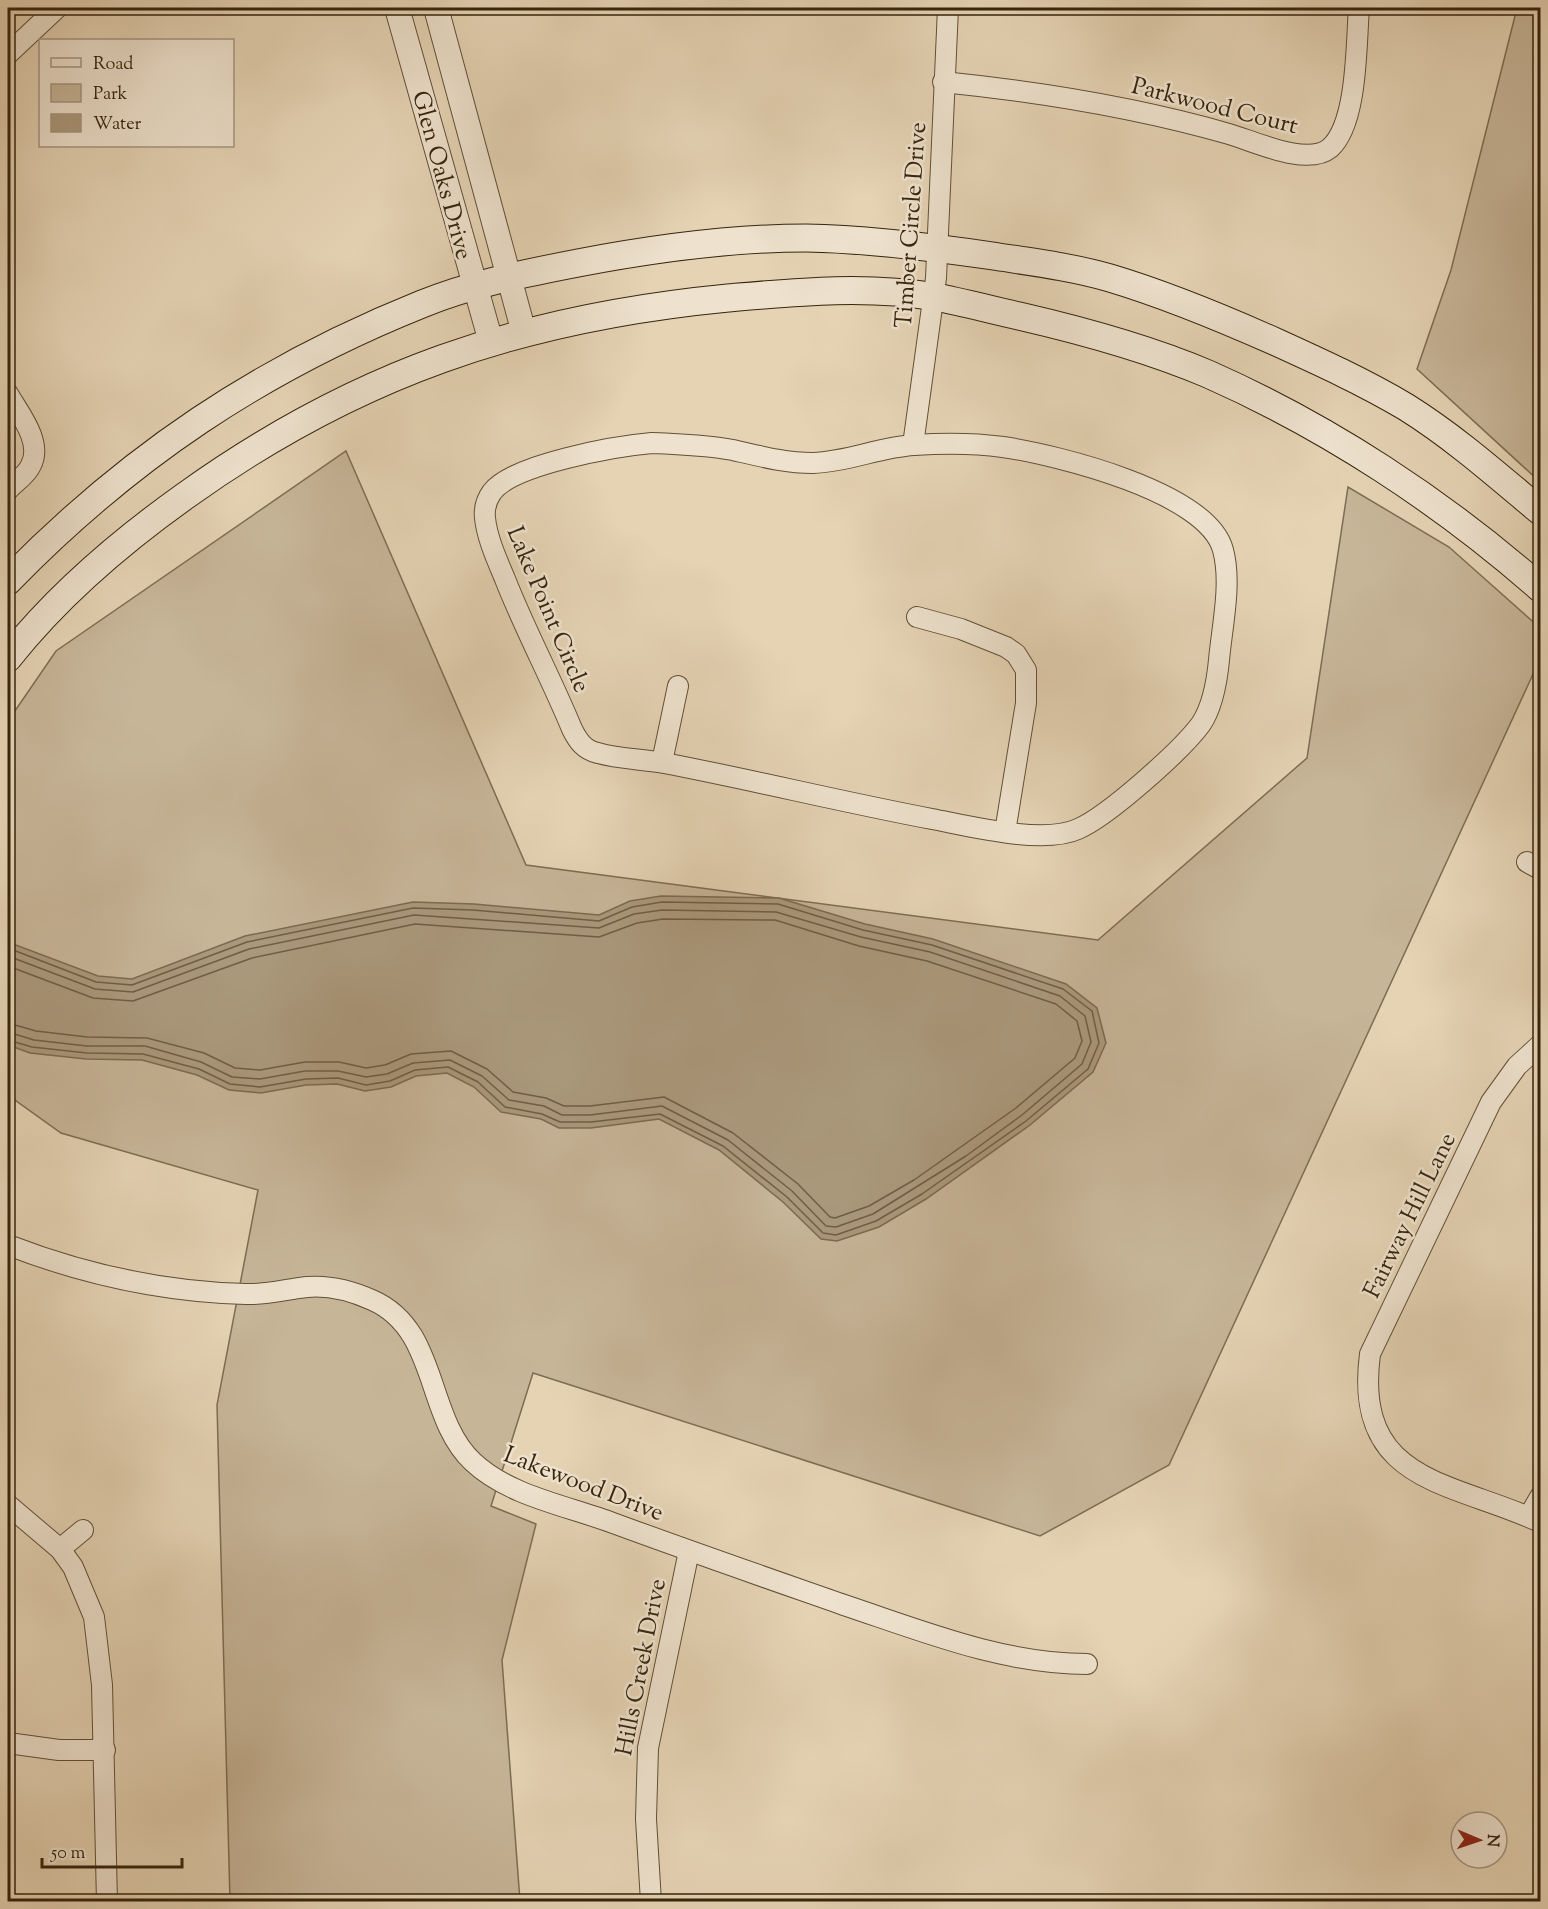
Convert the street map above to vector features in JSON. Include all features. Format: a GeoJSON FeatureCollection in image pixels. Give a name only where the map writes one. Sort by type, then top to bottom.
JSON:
{"type":"FeatureCollection","features":[{"type":"Feature","properties":{"kind":"main road"},"geometry":{"type":"LineString","coordinates":[[8,581],[87,504],[147,456],[244,390],[329,345],[414,307],[509,279],[626,254],[763,240],[807,238],[937,248],[1105,277],[1206,311],[1362,382],[1407,408],[1453,439],[1540,511]]}},
{"type":"Feature","properties":{"kind":"main road"},"geometry":{"type":"LineString","coordinates":[[8,658],[61,598],[104,558],[146,524],[243,455],[351,394],[407,371],[524,333],[625,310],[778,294],[892,292],[934,297],[1108,338],[1179,363],[1239,389],[1392,474],[1510,561],[1540,588]]}},
{"type":"Feature","properties":{"kind":"street"},"geometry":{"type":"LineString","coordinates":[[8,54],[57,8]]}},
{"type":"Feature","properties":{"kind":"street","name":"Glen Oaks Drive"},"geometry":{"type":"LineString","coordinates":[[398,8],[491,342]]}},
{"type":"Feature","properties":{"kind":"street","name":"Glen Oaks Drive"},"geometry":{"type":"LineString","coordinates":[[436,8],[524,333]]}},
{"type":"Feature","properties":{"kind":"street","name":"Timber Circle Drive"},"geometry":{"type":"LineString","coordinates":[[913,445],[934,297],[948,8]]}},
{"type":"Feature","properties":{"kind":"street","name":"Parkwood Court"},"geometry":{"type":"LineString","coordinates":[[943,82],[1043,92],[1107,104],[1165,116],[1292,154],[1320,153],[1329,148],[1338,136],[1346,117],[1352,93],[1359,8]]}},
{"type":"Feature","properties":{"kind":"street"},"geometry":{"type":"LineString","coordinates":[[8,394],[31,436],[34,456],[28,470],[8,490]]}},
{"type":"Feature","properties":{"kind":"street","name":"Lake Point Circle"},"geometry":{"type":"LineString","coordinates":[[652,443],[688,444],[783,461],[810,463],[833,462],[913,445],[967,444],[1004,447],[1052,457],[1118,477],[1188,507],[1203,518],[1223,547],[1225,584],[1218,670],[1212,698],[1201,724],[1170,757],[1086,825],[1067,833],[1005,832],[848,803],[662,762],[597,753],[586,748],[577,740],[498,562],[485,518],[487,501],[492,490],[504,482],[531,470],[620,446],[652,443]]}},
{"type":"Feature","properties":{"kind":"street"},"geometry":{"type":"LineString","coordinates":[[917,617],[961,629],[1006,646],[1022,661],[1026,670],[1026,703],[1005,832]]}},
{"type":"Feature","properties":{"kind":"street"},"geometry":{"type":"LineString","coordinates":[[662,762],[678,686]]}},
{"type":"Feature","properties":{"kind":"street","name":"Fairway Hill Lane"},"geometry":{"type":"LineString","coordinates":[[1535,1519],[1438,1484],[1413,1472],[1391,1452],[1374,1424],[1367,1383],[1370,1354],[1491,1102],[1517,1066],[1540,1045]]}},
{"type":"Feature","properties":{"kind":"street","name":"Lakewood Drive"},"geometry":{"type":"LineString","coordinates":[[8,1245],[72,1267],[171,1288],[248,1294],[330,1287],[371,1300],[395,1313],[407,1326],[424,1358],[450,1429],[472,1462],[489,1474],[535,1496],[949,1639],[1033,1660],[1087,1664]]}},
{"type":"Feature","properties":{"kind":"street"},"geometry":{"type":"LineString","coordinates":[[1535,1519],[1540,1497]]}},
{"type":"Feature","properties":{"kind":"street"},"geometry":{"type":"LineString","coordinates":[[8,1505],[60,1549],[73,1567],[94,1617],[101,1660],[107,1902]]}},
{"type":"Feature","properties":{"kind":"street"},"geometry":{"type":"LineString","coordinates":[[60,1549],[83,1530]]}},
{"type":"Feature","properties":{"kind":"street","name":"Hills Creek Drive"},"geometry":{"type":"LineString","coordinates":[[651,1902],[646,1820],[648,1748],[689,1551]]}},
{"type":"Feature","properties":{"kind":"street"},"geometry":{"type":"LineString","coordinates":[[8,1743],[59,1750],[105,1750]]}},
{"type":"Feature","properties":{"kind":"green space"},"geometry":{"type":"Polygon","coordinates":[[[1517,8],[1540,8],[1540,482],[1417,369],[1451,270],[1517,8]]]}},
{"type":"Feature","properties":{"kind":"green space"},"geometry":{"type":"Polygon","coordinates":[[[346,451],[526,865],[1098,940],[1307,758],[1348,487],[1449,547],[1540,628],[1540,659],[1169,1465],[1040,1536],[533,1373],[491,1506],[536,1524],[502,1660],[520,1901],[230,1901],[217,1405],[258,1190],[61,1133],[8,1095],[8,721],[56,651],[346,451]]]}},
{"type":"Feature","properties":{"kind":"water"},"geometry":{"type":"Polygon","coordinates":[[[661,896],[779,898],[865,924],[933,939],[1066,984],[1097,1008],[1106,1043],[1093,1072],[1030,1125],[926,1199],[879,1227],[837,1241],[821,1239],[783,1202],[719,1150],[659,1119],[591,1128],[559,1128],[541,1119],[501,1112],[474,1087],[447,1073],[416,1076],[391,1087],[365,1091],[337,1084],[306,1085],[261,1093],[229,1090],[197,1075],[142,1060],[86,1059],[30,1053],[8,1045],[8,942],[98,976],[132,979],[245,936],[413,902],[474,904],[599,915],[630,901],[661,896]]]}}]}
